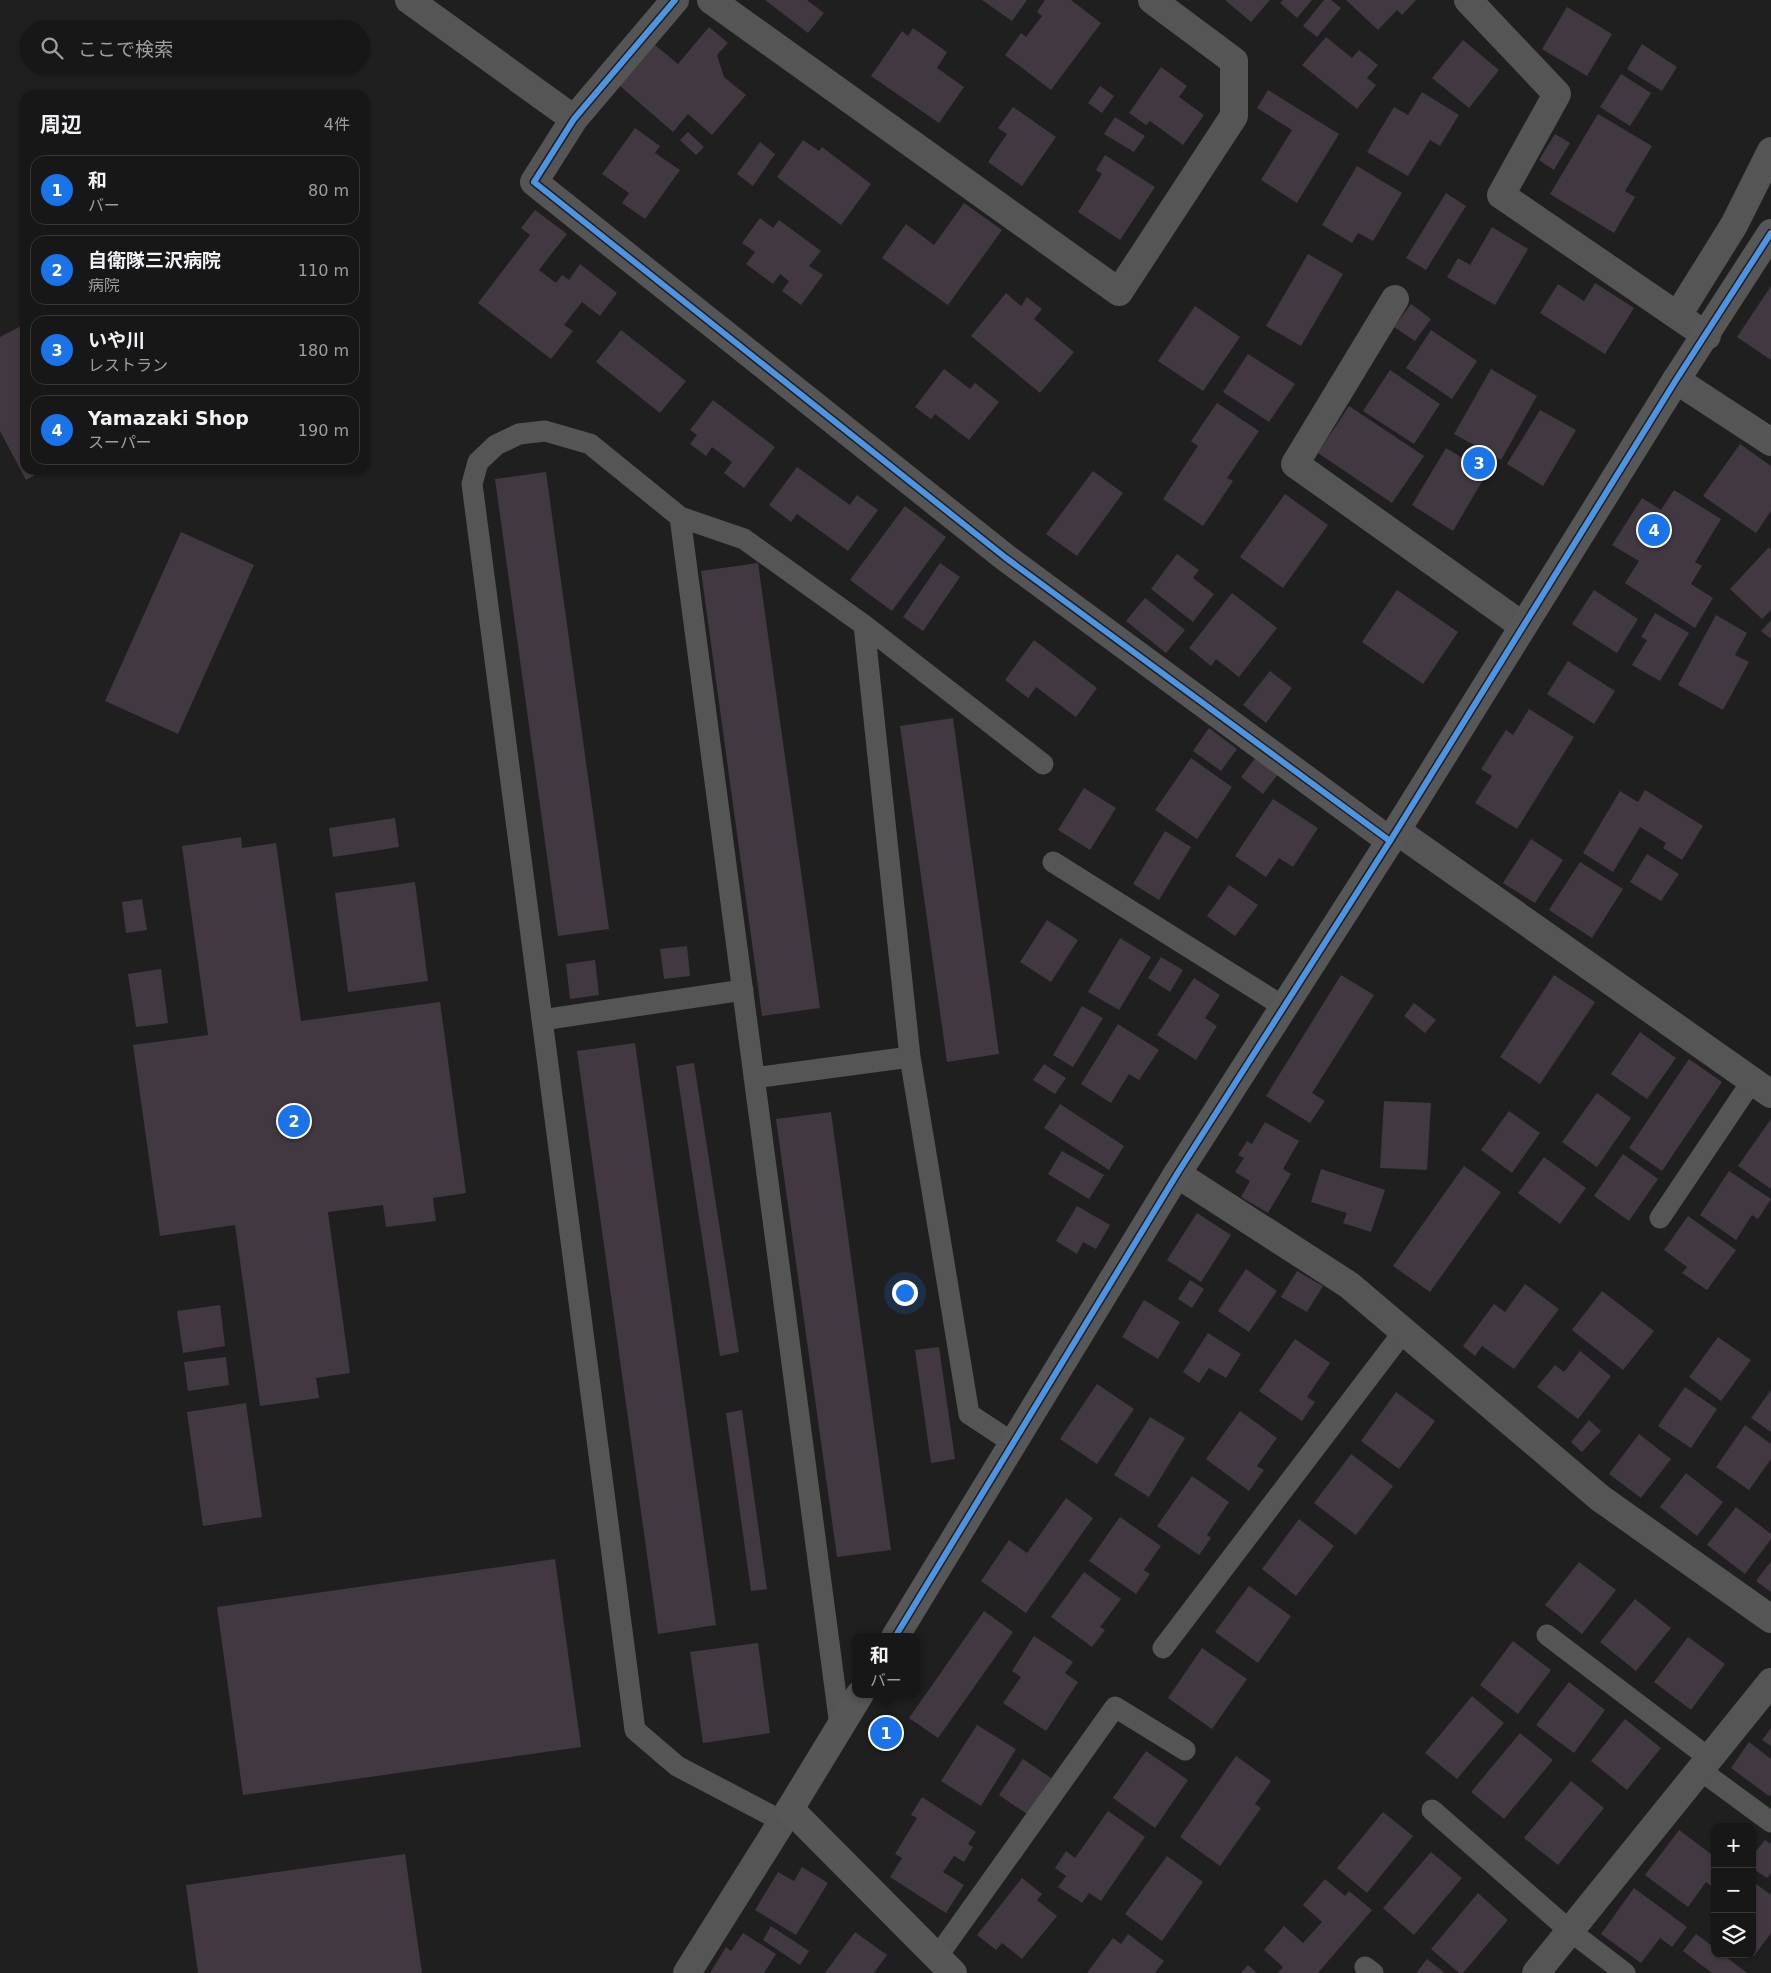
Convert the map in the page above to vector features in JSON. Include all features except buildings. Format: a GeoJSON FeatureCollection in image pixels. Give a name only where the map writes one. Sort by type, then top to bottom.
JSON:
{"type":"FeatureCollection","features":[{"type":"Feature","properties":{"kind":"street"},"geometry":{"type":"LineString","coordinates":[[409,0],[574,119]]}},
{"type":"Feature","properties":{"kind":"street"},"geometry":{"type":"LineString","coordinates":[[675,0],[574,119],[534,182],[1006,558],[1394,836],[1761,1088]]}},
{"type":"Feature","properties":{"kind":"street"},"geometry":{"type":"LineString","coordinates":[[711,0],[1119,292],[1234,116],[1234,61],[1152,0]]}},
{"type":"Feature","properties":{"kind":"street"},"geometry":{"type":"LineString","coordinates":[[1468,0],[1557,94],[1501,195],[1707,336]]}},
{"type":"Feature","properties":{"kind":"street"},"geometry":{"type":"LineString","coordinates":[[1678,316],[1734,225],[1771,151]]}},
{"type":"Feature","properties":{"kind":"street"},"geometry":{"type":"LineString","coordinates":[[897,1633],[1177,1174],[1394,836],[1676,380],[1707,336],[1771,233]]}},
{"type":"Feature","properties":{"kind":"street"},"geometry":{"type":"LineString","coordinates":[[1395,299],[1295,464],[1523,626]]}},
{"type":"Feature","properties":{"kind":"street"},"geometry":{"type":"LineString","coordinates":[[1676,380],[1771,442]]}},
{"type":"Feature","properties":{"kind":"street"},"geometry":{"type":"LineString","coordinates":[[1177,1174],[1349,1285],[1600,1498],[1771,1619]]}},
{"type":"Feature","properties":{"kind":"street"},"geometry":{"type":"LineString","coordinates":[[1536,1973],[1771,1682]]}},
{"type":"Feature","properties":{"kind":"street"},"geometry":{"type":"LineString","coordinates":[[687,1973],[858,1698]]}},
{"type":"Feature","properties":{"kind":"street"},"geometry":{"type":"LineString","coordinates":[[786,1815],[942,1967]]}},
{"type":"Feature","properties":{"kind":"lane"},"geometry":{"type":"LineString","coordinates":[[786,1815],[678,1766],[635,1730],[472,484],[478,462],[496,446],[518,434],[545,431],[590,444],[680,516],[744,539],[864,625],[1043,764]]}},
{"type":"Feature","properties":{"kind":"lane"},"geometry":{"type":"LineString","coordinates":[[680,516],[840,1726]]}},
{"type":"Feature","properties":{"kind":"lane"},"geometry":{"type":"LineString","coordinates":[[864,625],[910,1056],[969,1414],[1013,1443]]}},
{"type":"Feature","properties":{"kind":"lane"},"geometry":{"type":"LineString","coordinates":[[1052,862],[1284,1007]]}},
{"type":"Feature","properties":{"kind":"lane"},"geometry":{"type":"LineString","coordinates":[[542,1020],[743,990]]}},
{"type":"Feature","properties":{"kind":"lane"},"geometry":{"type":"LineString","coordinates":[[754,1078],[910,1056]]}},
{"type":"Feature","properties":{"kind":"lane"},"geometry":{"type":"LineString","coordinates":[[1660,1218],[1761,1088]]}},
{"type":"Feature","properties":{"kind":"lane"},"geometry":{"type":"LineString","coordinates":[[1163,1648],[1404,1331]]}},
{"type":"Feature","properties":{"kind":"lane"},"geometry":{"type":"LineString","coordinates":[[1547,1635],[1705,1764],[1771,1822]]}},
{"type":"Feature","properties":{"kind":"lane"},"geometry":{"type":"LineString","coordinates":[[942,1967],[1116,1707],[1185,1750]]}},
{"type":"Feature","properties":{"kind":"lane"},"geometry":{"type":"LineString","coordinates":[[1432,1810],[1570,1931],[1625,1973]]}},
{"type":"Feature","properties":{"kind":"cycle path"},"geometry":{"type":"LineString","coordinates":[[675,0],[574,119],[534,182],[1006,558],[1390,841]]}},
{"type":"Feature","properties":{"kind":"cycle path"},"geometry":{"type":"LineString","coordinates":[[897,1633],[1177,1174],[1390,841],[1676,380],[1771,233]]}},
{"type":"Feature","properties":{"kind":"place","name":"いや川"},"geometry":{"type":"Point","coordinates":[1479,463]}},
{"type":"Feature","properties":{"kind":"place","name":"Yamazaki Shop"},"geometry":{"type":"Point","coordinates":[1654,530]}},
{"type":"Feature","properties":{"kind":"place","name":"自衛隊三沢病院"},"geometry":{"type":"Point","coordinates":[294,1121]}},
{"type":"Feature","properties":{"kind":"place","name":"和"},"geometry":{"type":"Point","coordinates":[886,1733]}}]}
